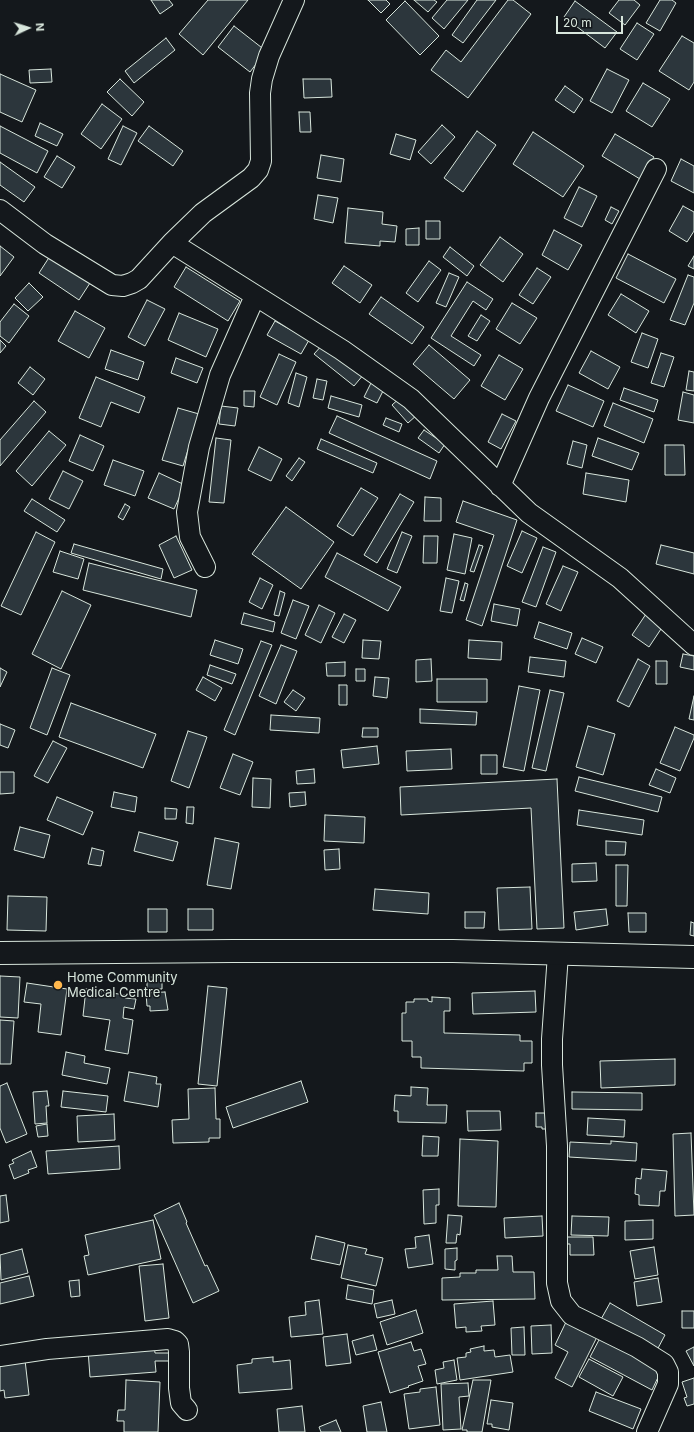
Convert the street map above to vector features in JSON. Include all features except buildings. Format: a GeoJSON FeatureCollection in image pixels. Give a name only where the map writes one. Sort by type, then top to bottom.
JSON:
{"type":"FeatureCollection","features":[{"type":"Feature","properties":{"kind":"street"},"geometry":{"type":"LineString","coordinates":[[0,210],[45,244],[112,285],[123,286],[132,283],[139,278],[203,213],[251,178],[258,170],[261,161],[260,93],[262,79],[269,56],[294,0]]}},
{"type":"Feature","properties":{"kind":"street"},"geometry":{"type":"LineString","coordinates":[[500,486],[539,398],[656,169]]}},
{"type":"Feature","properties":{"kind":"street"},"geometry":{"type":"LineString","coordinates":[[172,243],[342,350],[411,399],[529,513],[620,578],[694,645]]}},
{"type":"Feature","properties":{"kind":"street"},"geometry":{"type":"LineString","coordinates":[[205,567],[190,537],[187,512],[188,505],[199,447],[220,376],[255,296]]}},
{"type":"Feature","properties":{"kind":"street"},"geometry":{"type":"LineString","coordinates":[[0,953],[452,951],[694,957]]}},
{"type":"Feature","properties":{"kind":"street"},"geometry":{"type":"LineString","coordinates":[[558,954],[552,1040],[557,1146],[557,1283],[561,1301],[572,1315],[637,1347],[664,1364],[668,1372],[668,1384],[647,1432]]}},
{"type":"Feature","properties":{"kind":"street"},"geometry":{"type":"LineString","coordinates":[[0,1356],[47,1349],[168,1339],[175,1341],[178,1344],[179,1352],[179,1388],[181,1403],[187,1410]]}},
{"type":"Feature","properties":{"kind":"place","name":"Home Community Medical Centre"},"geometry":{"type":"Point","coordinates":[58,985]}}]}
